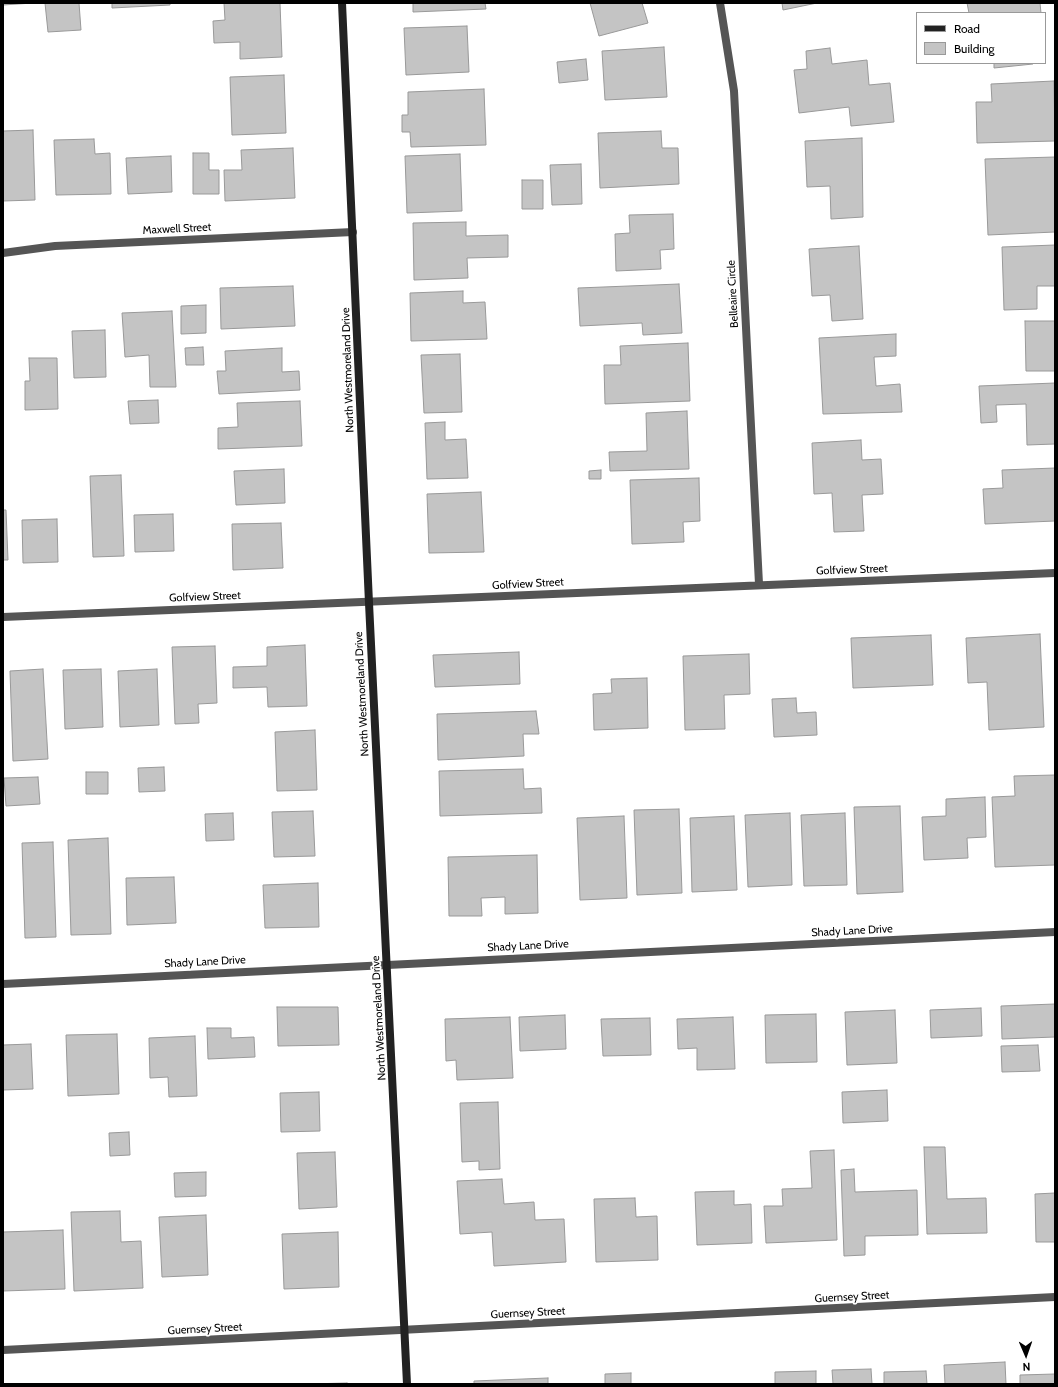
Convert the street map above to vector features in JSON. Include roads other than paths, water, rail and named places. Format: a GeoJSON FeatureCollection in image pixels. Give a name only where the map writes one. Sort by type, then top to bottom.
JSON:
{"type":"FeatureCollection","features":[{"type":"Feature","properties":{"kind":"street","name":"North Westmoreland Drive"},"geometry":{"type":"LineString","coordinates":[[342,3],[369,603],[407,1384]]}},
{"type":"Feature","properties":{"kind":"street","name":"Belleaire Circle"},"geometry":{"type":"LineString","coordinates":[[720,3],[734,91],[759,584]]}},
{"type":"Feature","properties":{"kind":"street","name":"Maxwell Street"},"geometry":{"type":"LineString","coordinates":[[3,254],[55,246],[353,232]]}},
{"type":"Feature","properties":{"kind":"street","name":"Golfview Street"},"geometry":{"type":"LineString","coordinates":[[3,617],[194,608],[369,603],[759,584],[1055,573]]}},
{"type":"Feature","properties":{"kind":"street","name":"Shady Lane Drive"},"geometry":{"type":"LineString","coordinates":[[3,984],[1055,932]]}},
{"type":"Feature","properties":{"kind":"street","name":"Guernsey Street"},"geometry":{"type":"LineString","coordinates":[[3,1350],[1055,1297]]}}]}
